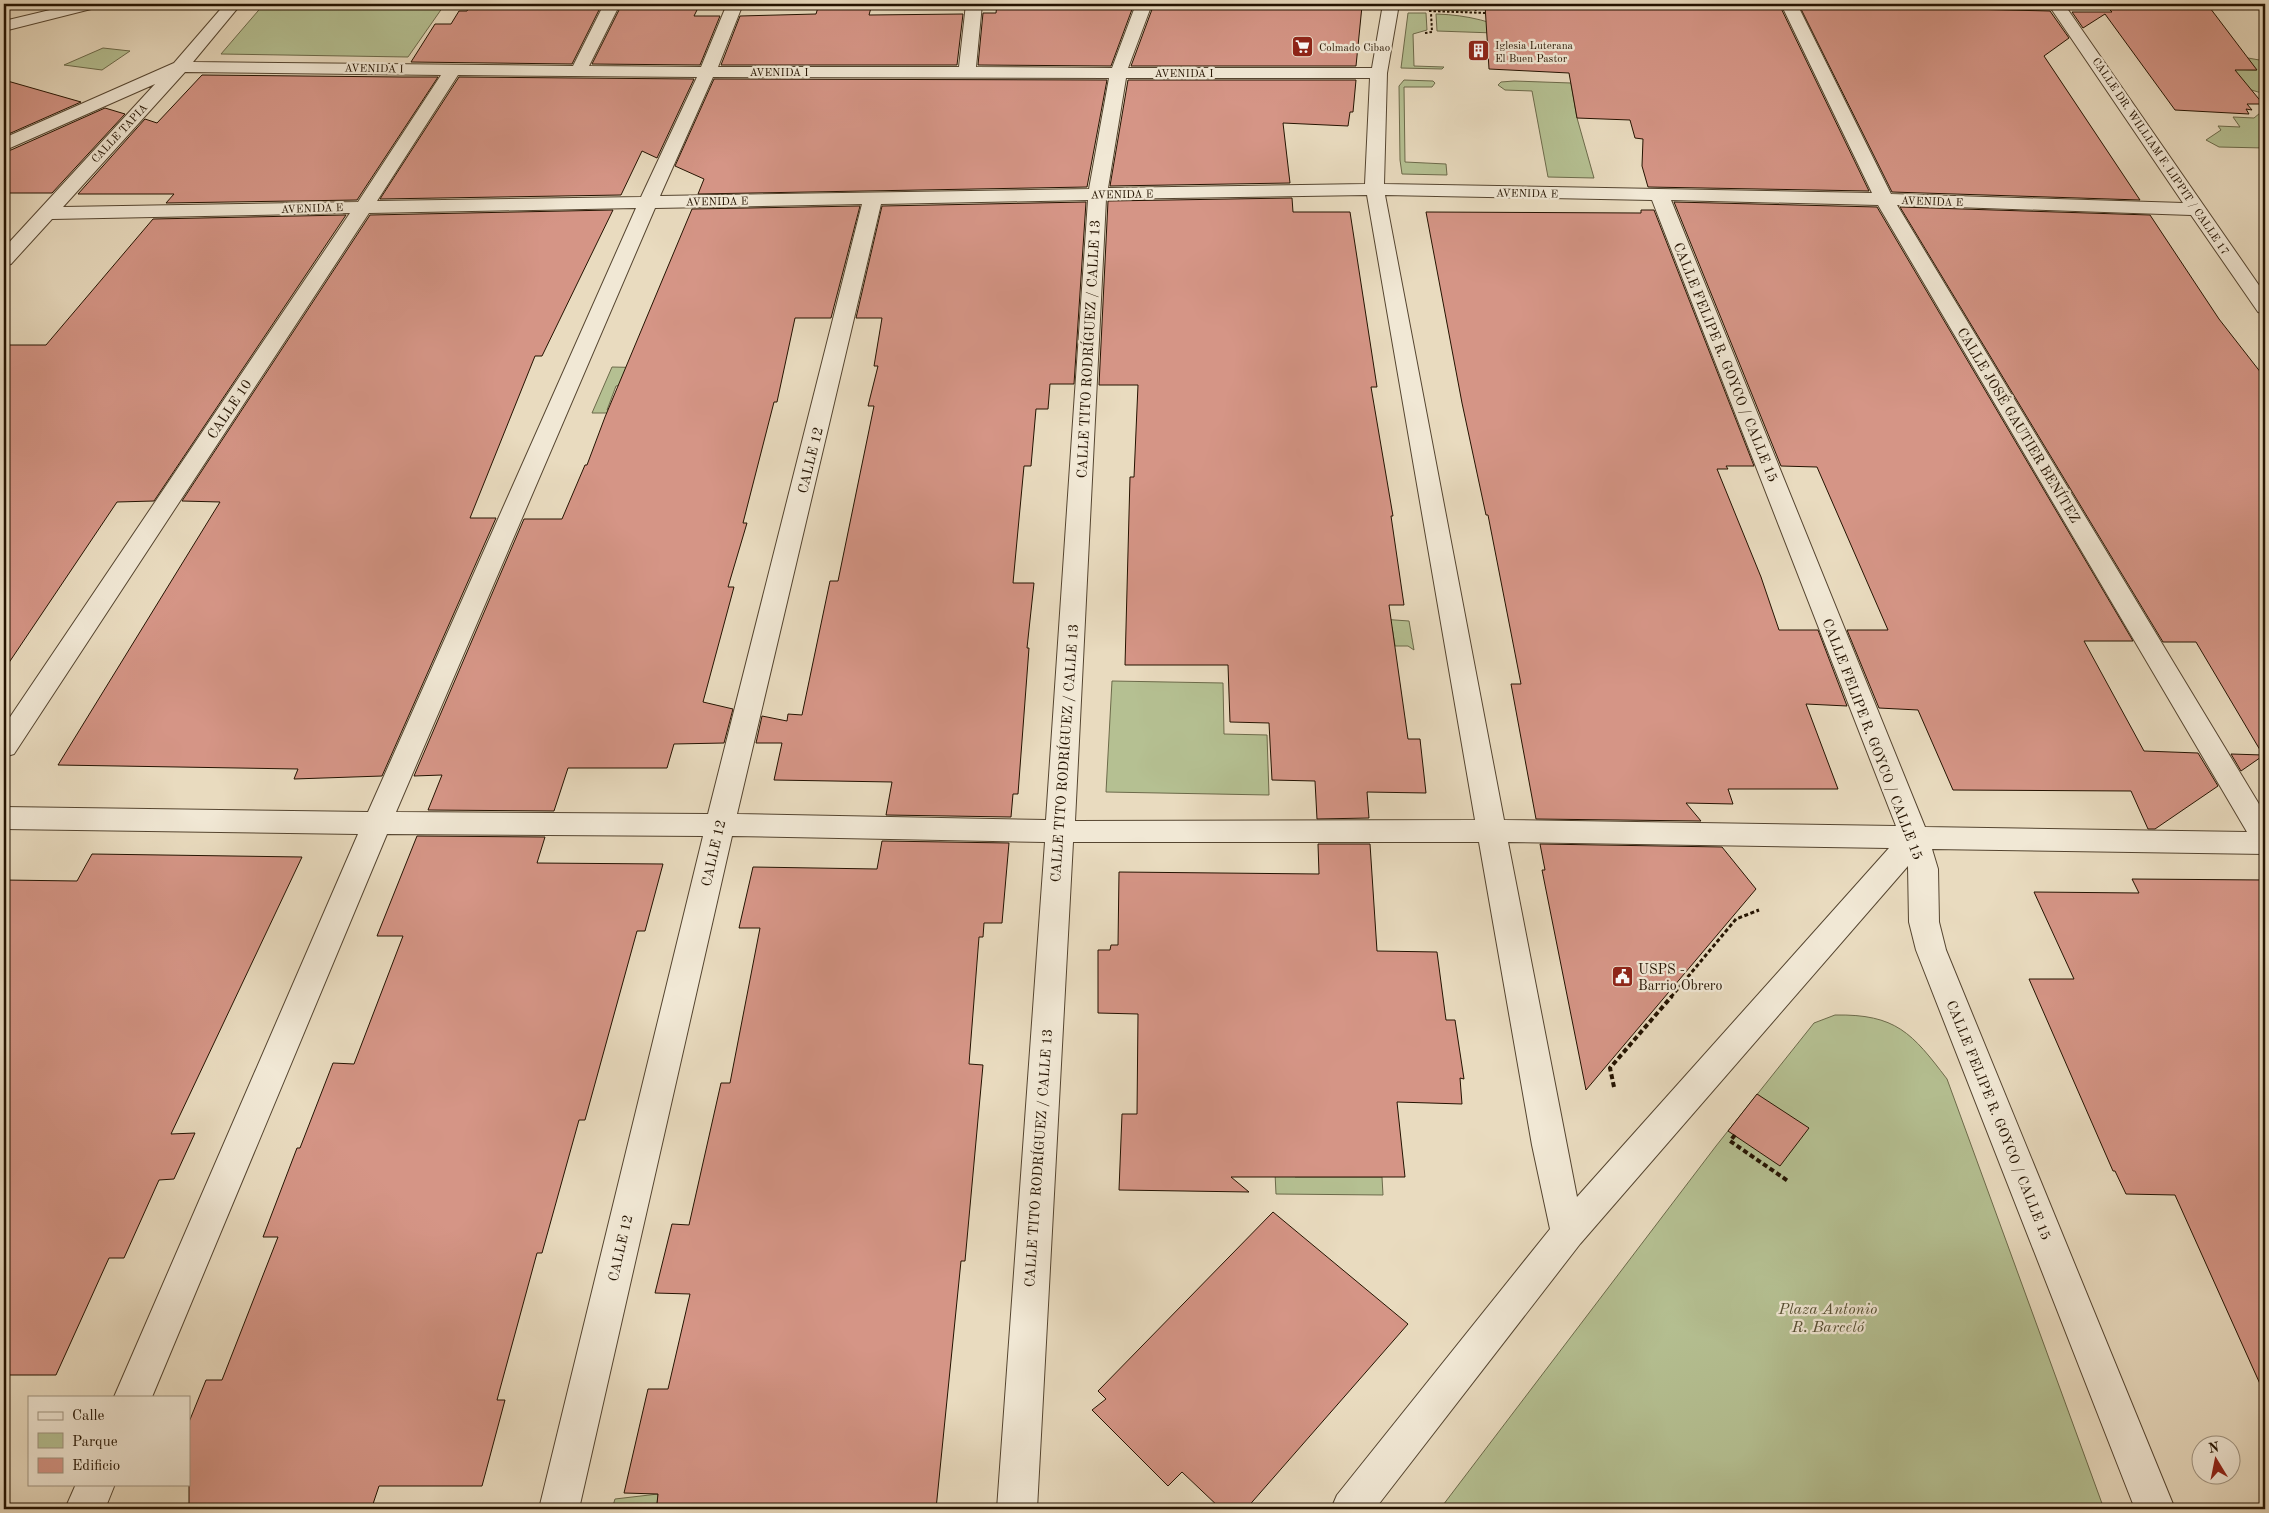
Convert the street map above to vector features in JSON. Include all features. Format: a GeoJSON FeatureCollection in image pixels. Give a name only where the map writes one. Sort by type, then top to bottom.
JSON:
{"type":"FeatureCollection","features":[{"type":"Feature","properties":{"kind":"street"},"geometry":{"type":"LineString","coordinates":[[4,26],[92,4]]}},
{"type":"Feature","properties":{"kind":"street","name":"CALLE TAPIA"},"geometry":{"type":"LineString","coordinates":[[4,260],[180,67],[233,4]]}},
{"type":"Feature","properties":{"kind":"street"},"geometry":{"type":"LineString","coordinates":[[579,70],[612,4]]}},
{"type":"Feature","properties":{"kind":"street"},"geometry":{"type":"LineString","coordinates":[[133,1396],[377,824],[608,300],[648,202],[708,72],[735,4]]}},
{"type":"Feature","properties":{"kind":"street"},"geometry":{"type":"LineString","coordinates":[[967,72],[974,4]]}},
{"type":"Feature","properties":{"kind":"street","name":"CALLE TITO RODRÍGUEZ / CALLE 13"},"geometry":{"type":"LineString","coordinates":[[1016,1509],[1098,194],[1118,73],[1144,4]]}},
{"type":"Feature","properties":{"kind":"street"},"geometry":{"type":"LineString","coordinates":[[1391,4],[1379,73],[1374,176],[1376,190],[1549,1145],[1568,1233]]}},
{"type":"Feature","properties":{"kind":"street","name":"CALLE JOSÉ GAUTIER BENÍTEZ"},"geometry":{"type":"LineString","coordinates":[[1789,4],[1884,199],[2265,838]]}},
{"type":"Feature","properties":{"kind":"street","name":"CALLE DR. WILLIAM F. LIPPIT / CALLE 17"},"geometry":{"type":"LineString","coordinates":[[2056,4],[2265,308]]}},
{"type":"Feature","properties":{"kind":"street"},"geometry":{"type":"LineString","coordinates":[[4,144],[180,67]]}},
{"type":"Feature","properties":{"kind":"street","name":"AVENIDA I"},"geometry":{"type":"LineString","coordinates":[[180,67],[708,72],[1379,73]]}},
{"type":"Feature","properties":{"kind":"street","name":"CALLE 10"},"geometry":{"type":"LineString","coordinates":[[4,747],[453,69]]}},
{"type":"Feature","properties":{"kind":"street","name":"AVENIDA E"},"geometry":{"type":"LineString","coordinates":[[47,213],[328,209],[364,206],[1376,190],[1884,199],[2197,209]]}},
{"type":"Feature","properties":{"kind":"street","name":"CALLE FELIPE R. GOYCO / CALLE 15"},"geometry":{"type":"LineString","coordinates":[[1660,196],[1914,838],[1923,869],[1924,922],[1931,950],[2155,1509]]}},
{"type":"Feature","properties":{"kind":"street","name":"CALLE 12"},"geometry":{"type":"LineString","coordinates":[[559,1509],[720,826],[873,199]]}},
{"type":"Feature","properties":{"kind":"street"},"geometry":{"type":"LineString","coordinates":[[4,818],[1059,831],[1492,831],[2265,843]]}},
{"type":"Feature","properties":{"kind":"street"},"geometry":{"type":"LineString","coordinates":[[1351,1509],[1568,1233],[1914,838]]}},
{"type":"Feature","properties":{"kind":"street"},"geometry":{"type":"LineString","coordinates":[[85,1509],[95,1486]]}},
{"type":"Feature","properties":{"kind":"path"},"geometry":{"type":"LineString","coordinates":[[1475,4],[1476,13]]}},
{"type":"Feature","properties":{"kind":"path"},"geometry":{"type":"LineString","coordinates":[[1423,11],[1486,13]]}},
{"type":"Feature","properties":{"kind":"path"},"geometry":{"type":"LineString","coordinates":[[1614,1087],[1610,1068],[1736,919],[1759,910]]}},
{"type":"Feature","properties":{"kind":"path"},"geometry":{"type":"LineString","coordinates":[[1734,1135],[1730,1142],[1788,1181]]}},
{"type":"Feature","properties":{"kind":"green space"},"geometry":{"type":"Polygon","coordinates":[[[264,4],[445,4],[408,57],[221,54],[264,4]]]}},
{"type":"Feature","properties":{"kind":"green space"},"geometry":{"type":"Polygon","coordinates":[[[1411,4],[1473,4],[1473,9],[1467,11],[1410,9],[1411,4]]]}},
{"type":"Feature","properties":{"kind":"green space"},"geometry":{"type":"Polygon","coordinates":[[[1408,13],[1426,13],[1427,30],[1413,34],[1414,66],[1444,67],[1442,69],[1401,68],[1408,13]]]}},
{"type":"Feature","properties":{"kind":"green space"},"geometry":{"type":"Polygon","coordinates":[[[1436,14],[1480,20],[1523,34],[1437,31],[1436,14]]]}},
{"type":"Feature","properties":{"kind":"green space"},"geometry":{"type":"Polygon","coordinates":[[[103,48],[130,51],[102,70],[64,65],[103,48]]]}},
{"type":"Feature","properties":{"kind":"green space"},"geometry":{"type":"Polygon","coordinates":[[[2248,58],[2265,61],[2265,94],[2248,89],[2232,69],[2256,70],[2248,58]]]}},
{"type":"Feature","properties":{"kind":"green space"},"geometry":{"type":"Polygon","coordinates":[[[1404,80],[1433,81],[1435,83],[1432,87],[1404,87],[1405,162],[1446,164],[1447,175],[1402,174],[1400,160],[1399,86],[1404,80]]]}},
{"type":"Feature","properties":{"kind":"green space"},"geometry":{"type":"Polygon","coordinates":[[[1501,82],[1571,83],[1577,118],[1594,178],[1548,177],[1532,91],[1505,90],[1498,85],[1501,82]]]}},
{"type":"Feature","properties":{"kind":"green space"},"geometry":{"type":"Polygon","coordinates":[[[2265,112],[2265,148],[2219,147],[2206,140],[2221,130],[2218,126],[2240,127],[2233,117],[2254,118],[2260,113],[2265,112]]]}},
{"type":"Feature","properties":{"kind":"green space"},"geometry":{"type":"Polygon","coordinates":[[[612,367],[703,369],[616,386],[607,410],[614,411],[613,413],[592,413],[612,367]]]}},
{"type":"Feature","properties":{"kind":"green space"},"geometry":{"type":"Polygon","coordinates":[[[1367,618],[1409,621],[1414,650],[1408,646],[1395,646],[1392,627],[1367,618]]]}},
{"type":"Feature","properties":{"kind":"green space"},"geometry":{"type":"Polygon","coordinates":[[[1112,681],[1223,683],[1224,734],[1267,735],[1269,795],[1106,792],[1112,681]]]}},
{"type":"Feature","properties":{"kind":"green space","name":"Plaza Antonio R. Barceló"},"geometry":{"type":"Polygon","coordinates":[[[1835,1015],[1873,1018],[1901,1029],[1923,1049],[1947,1079],[2104,1509],[1440,1509],[1716,1146],[1814,1023],[1835,1015]]]}},
{"type":"Feature","properties":{"kind":"green space"},"geometry":{"type":"Polygon","coordinates":[[[1272,1110],[1292,1111],[1295,1177],[1382,1177],[1383,1195],[1276,1194],[1272,1110]]]}},
{"type":"Feature","properties":{"kind":"green space"},"geometry":{"type":"Polygon","coordinates":[[[658,1494],[657,1504],[731,1506],[731,1509],[612,1509],[615,1499],[658,1494]]]}},
{"type":"Feature","properties":{"kind":"building"},"geometry":{"type":"Polygon","coordinates":[[[471,4],[602,4],[572,64],[411,62],[435,24],[451,24],[459,11],[467,11],[471,4]]]}},
{"type":"Feature","properties":{"kind":"building"},"geometry":{"type":"Polygon","coordinates":[[[622,4],[700,4],[694,16],[720,16],[700,65],[592,64],[622,4]]]}},
{"type":"Feature","properties":{"kind":"building"},"geometry":{"type":"Polygon","coordinates":[[[819,4],[872,4],[869,15],[963,14],[957,65],[721,65],[740,16],[816,14],[819,4]]]}},
{"type":"Feature","properties":{"kind":"building"},"geometry":{"type":"Polygon","coordinates":[[[997,4],[1134,4],[1111,66],[978,65],[983,13],[996,13],[997,4]]]}},
{"type":"Feature","properties":{"kind":"building"},"geometry":{"type":"Polygon","coordinates":[[[1154,4],[1329,4],[1362,6],[1356,66],[1131,66],[1154,4]]]}},
{"type":"Feature","properties":{"kind":"building"},"geometry":{"type":"Polygon","coordinates":[[[1553,4],[1779,4],[1869,191],[1648,187],[1642,166],[1643,139],[1635,138],[1630,120],[1577,118],[1569,73],[1489,69],[1485,5],[1554,7],[1553,4]]]}},
{"type":"Feature","properties":{"kind":"building"},"geometry":{"type":"Polygon","coordinates":[[[2104,4],[2207,4],[2257,70],[2235,70],[2263,104],[2247,104],[2252,110],[2246,109],[2249,114],[2175,110],[2105,14],[2083,28],[2072,12],[2112,12],[2104,4]]]}},
{"type":"Feature","properties":{"kind":"building"},"geometry":{"type":"Polygon","coordinates":[[[1799,5],[2050,11],[2069,38],[2044,56],[2140,200],[1892,192],[1799,5]]]}},
{"type":"Feature","properties":{"kind":"building"},"geometry":{"type":"Polygon","coordinates":[[[202,75],[438,77],[357,200],[166,203],[174,194],[78,194],[145,119],[157,123],[202,75]]]}},
{"type":"Feature","properties":{"kind":"building"},"geometry":{"type":"Polygon","coordinates":[[[459,77],[694,79],[657,158],[642,151],[621,195],[380,199],[459,77]]]}},
{"type":"Feature","properties":{"kind":"building"},"geometry":{"type":"Polygon","coordinates":[[[714,79],[1107,80],[1087,187],[698,194],[704,179],[675,166],[714,79]]]}},
{"type":"Feature","properties":{"kind":"building"},"geometry":{"type":"Polygon","coordinates":[[[4,80],[81,102],[4,136],[4,80]]]}},
{"type":"Feature","properties":{"kind":"building"},"geometry":{"type":"Polygon","coordinates":[[[1128,80],[1356,80],[1353,112],[1350,112],[1348,126],[1283,123],[1290,183],[1110,186],[1128,80]]]}},
{"type":"Feature","properties":{"kind":"building"},"geometry":{"type":"Polygon","coordinates":[[[105,108],[125,114],[52,193],[4,193],[4,151],[11,150],[105,108]]]}},
{"type":"Feature","properties":{"kind":"building"},"geometry":{"type":"Polygon","coordinates":[[[1292,198],[1293,212],[1350,212],[1377,387],[1371,387],[1393,516],[1391,516],[1404,605],[1389,605],[1408,739],[1420,739],[1426,793],[1367,792],[1369,818],[1317,819],[1315,781],[1272,780],[1269,723],[1230,722],[1228,665],[1125,665],[1130,477],[1134,477],[1138,385],[1099,385],[1108,201],[1292,198]]]}},
{"type":"Feature","properties":{"kind":"building"},"geometry":{"type":"Polygon","coordinates":[[[1086,202],[1074,384],[1050,384],[1048,409],[1036,409],[1031,466],[1024,466],[1013,583],[1034,583],[1027,648],[1029,648],[1018,794],[1013,794],[1011,817],[886,815],[892,782],[774,780],[782,743],[756,743],[762,716],[787,721],[788,714],[802,715],[830,581],[838,581],[874,406],[868,406],[878,366],[874,366],[882,318],[856,318],[882,206],[1086,202]]]}},
{"type":"Feature","properties":{"kind":"building"},"geometry":{"type":"Polygon","coordinates":[[[1674,202],[1877,207],[2133,641],[2084,641],[2144,751],[2198,753],[2218,786],[2155,829],[2148,829],[2131,791],[1953,790],[1918,710],[1879,708],[1847,630],[1888,630],[1817,467],[1781,466],[1674,202]]]}},
{"type":"Feature","properties":{"kind":"building"},"geometry":{"type":"Polygon","coordinates":[[[860,206],[831,318],[795,318],[777,402],[774,402],[743,523],[747,523],[728,587],[734,587],[703,702],[733,709],[724,743],[674,744],[667,768],[568,768],[554,811],[428,810],[442,775],[414,776],[524,519],[562,519],[585,465],[587,465],[605,417],[692,209],[860,206]]]}},
{"type":"Feature","properties":{"kind":"building"},"geometry":{"type":"Polygon","coordinates":[[[1900,207],[2150,215],[2219,319],[2265,378],[2265,758],[2264,755],[2241,771],[2231,754],[2263,755],[2196,642],[2163,642],[1900,207]]]}},
{"type":"Feature","properties":{"kind":"building"},"geometry":{"type":"Polygon","coordinates":[[[613,210],[542,356],[535,356],[470,518],[496,518],[382,776],[294,779],[298,769],[58,765],[220,502],[182,501],[370,215],[613,210]]]}},
{"type":"Feature","properties":{"kind":"building"},"geometry":{"type":"Polygon","coordinates":[[[1641,210],[1654,210],[1754,466],[1726,466],[1728,469],[1717,469],[1761,577],[1779,630],[1818,630],[1847,706],[1806,704],[1838,789],[1728,789],[1733,804],[1686,803],[1701,821],[1536,819],[1511,684],[1521,684],[1488,515],[1486,515],[1462,403],[1426,212],[1641,213],[1641,210]]]}},
{"type":"Feature","properties":{"kind":"building"},"geometry":{"type":"Polygon","coordinates":[[[346,215],[154,501],[117,502],[4,670],[4,345],[46,345],[153,219],[346,215]]]}},
{"type":"Feature","properties":{"kind":"building"},"geometry":{"type":"Polygon","coordinates":[[[417,836],[545,837],[537,863],[663,864],[645,931],[637,931],[585,1120],[579,1120],[542,1253],[537,1253],[497,1400],[505,1400],[482,1486],[379,1486],[372,1507],[189,1509],[190,1420],[206,1380],[222,1380],[278,1237],[263,1237],[297,1148],[300,1148],[333,1063],[354,1064],[403,936],[377,936],[417,836]]]}},
{"type":"Feature","properties":{"kind":"building"},"geometry":{"type":"Polygon","coordinates":[[[882,841],[1009,843],[1002,923],[984,923],[983,937],[979,937],[969,1064],[983,1065],[965,1261],[961,1261],[936,1509],[731,1509],[731,1506],[657,1504],[658,1494],[624,1493],[648,1389],[668,1389],[690,1294],[655,1293],[672,1224],[689,1225],[721,1083],[730,1083],[760,928],[739,928],[753,867],[877,869],[882,841]]]}},
{"type":"Feature","properties":{"kind":"building"},"geometry":{"type":"Polygon","coordinates":[[[1318,844],[1370,844],[1377,951],[1437,952],[1446,1020],[1455,1020],[1464,1079],[1460,1078],[1462,1104],[1397,1102],[1405,1177],[1231,1177],[1249,1192],[1119,1190],[1122,1114],[1137,1114],[1138,1014],[1098,1013],[1098,950],[1110,950],[1111,945],[1118,945],[1119,872],[1319,874],[1318,844]]]}},
{"type":"Feature","properties":{"kind":"building","name":"USPS - Barrio Obrero"},"geometry":{"type":"Polygon","coordinates":[[[1540,844],[1722,847],[1756,889],[1586,1090],[1542,870],[1545,870],[1540,844]]]}},
{"type":"Feature","properties":{"kind":"building"},"geometry":{"type":"Polygon","coordinates":[[[92,854],[302,857],[171,1134],[195,1133],[174,1179],[159,1180],[124,1258],[109,1258],[56,1375],[4,1375],[4,880],[77,881],[92,854]]]}},
{"type":"Feature","properties":{"kind":"building"},"geometry":{"type":"Polygon","coordinates":[[[2132,879],[2265,880],[2265,1395],[2175,1195],[2126,1194],[2115,1171],[2113,1171],[2029,979],[2074,979],[2034,892],[2139,893],[2132,879]]]}},
{"type":"Feature","properties":{"kind":"building"},"geometry":{"type":"Polygon","coordinates":[[[1757,1094],[1809,1128],[1780,1166],[1728,1131],[1757,1094]]]}},
{"type":"Feature","properties":{"kind":"building"},"geometry":{"type":"Polygon","coordinates":[[[1273,1212],[1408,1324],[1246,1509],[1221,1509],[1182,1472],[1168,1486],[1092,1410],[1106,1399],[1098,1391],[1273,1212]]]}},
{"type":"Feature","properties":{"kind":"place","name":"Colmado Cibao"},"geometry":{"type":"Point","coordinates":[1303,47]}},
{"type":"Feature","properties":{"kind":"place","name":"Iglesia Luterana El Buen Pastor"},"geometry":{"type":"Point","coordinates":[1479,51]}},
{"type":"Feature","properties":{"kind":"place","name":"USPS - Barrio Obrero"},"geometry":{"type":"Point","coordinates":[1622,977]}}]}
